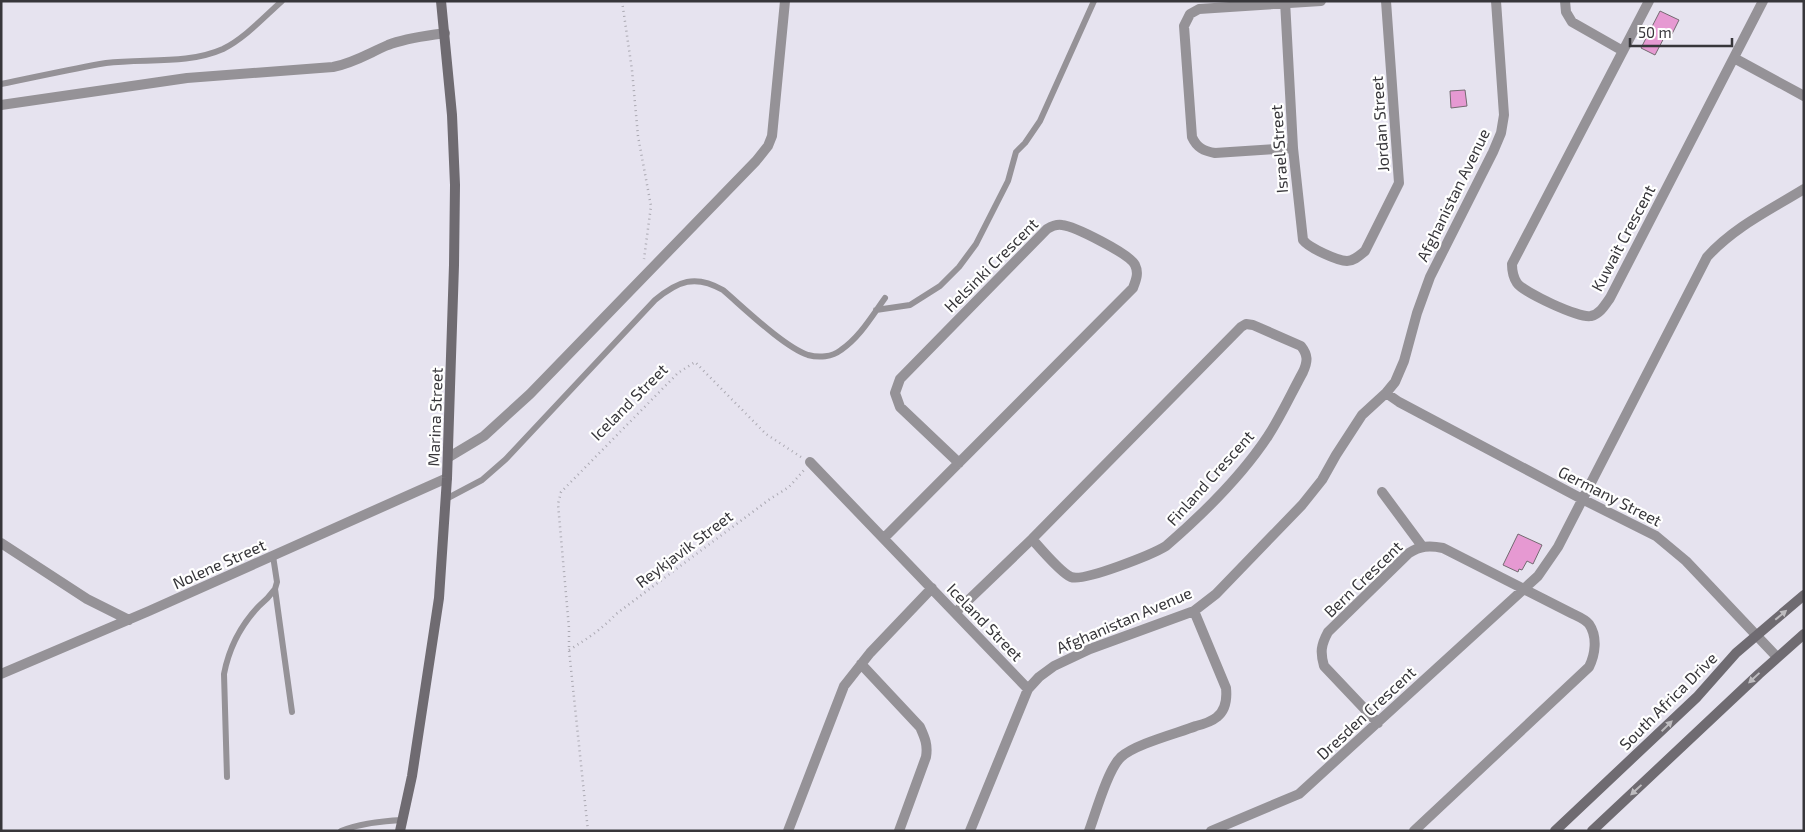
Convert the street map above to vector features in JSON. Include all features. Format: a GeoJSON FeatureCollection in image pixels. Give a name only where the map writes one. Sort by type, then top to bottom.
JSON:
{"type":"FeatureCollection","features":[{"type":"Feature","properties":{"kind":"main road","name":"Marina Street"},"geometry":{"type":"LineString","coordinates":[[401,826],[412,776],[440,598],[448,478],[455,185],[452,115],[441,1]]}},
{"type":"Feature","properties":{"kind":"main road","name":"South Africa Drive"},"geometry":{"type":"LineString","coordinates":[[1555,831],[1696,698],[1756,635],[1804,595]]}},
{"type":"Feature","properties":{"kind":"main road"},"geometry":{"type":"LineString","coordinates":[[1592,831],[1777,657],[1804,634]]}},
{"type":"Feature","properties":{"kind":"street"},"geometry":{"type":"LineString","coordinates":[[448,457],[484,436],[530,394],[756,161],[768,146],[774,123],[785,1]]}},
{"type":"Feature","properties":{"kind":"street"},"geometry":{"type":"LineString","coordinates":[[1293,148],[1215,153],[1205,152],[1199,148],[1192,137],[1184,36],[1186,20],[1194,11],[1199,9],[1321,1]]}},
{"type":"Feature","properties":{"kind":"street","name":"Jordan Street"},"geometry":{"type":"LineString","coordinates":[[1352,260],[1365,251],[1399,183],[1386,1]]}},
{"type":"Feature","properties":{"kind":"street","name":"Afghanistan Avenue"},"geometry":{"type":"LineString","coordinates":[[970,831],[1028,688],[1054,666],[1090,649],[1194,611],[1216,594],[1302,505],[1322,480],[1349,433],[1362,415],[1386,393],[1394,382],[1404,361],[1430,277],[1494,152],[1501,133],[1504,115],[1496,1]]}},
{"type":"Feature","properties":{"kind":"street"},"geometry":{"type":"LineString","coordinates":[[1565,1],[1566,12],[1572,22],[1623,51]]}},
{"type":"Feature","properties":{"kind":"street","name":"Kuwait Crescent"},"geometry":{"type":"LineString","coordinates":[[1649,1],[1512,264],[1512,271],[1517,283],[1527,291],[1574,314],[1585,317],[1598,312],[1610,298],[1763,1]]}},
{"type":"Feature","properties":{"kind":"street","name":"Israel Street"},"geometry":{"type":"LineString","coordinates":[[1285,2],[1293,148],[1303,240],[1310,246],[1337,258],[1352,260]]}},
{"type":"Feature","properties":{"kind":"street"},"geometry":{"type":"LineString","coordinates":[[1,106],[187,78],[333,67],[348,64],[396,42],[445,33]]}},
{"type":"Feature","properties":{"kind":"street"},"geometry":{"type":"LineString","coordinates":[[1734,58],[1804,96]]}},
{"type":"Feature","properties":{"kind":"street"},"geometry":{"type":"LineString","coordinates":[[1582,499],[1707,257],[1740,227],[1804,189]]}},
{"type":"Feature","properties":{"kind":"street","name":"Helsinki Crescent"},"geometry":{"type":"LineString","coordinates":[[884,538],[959,463],[1133,288],[1137,274],[1130,258],[1070,227],[1054,225],[1047,228],[900,379],[895,393],[900,407],[959,463]]}},
{"type":"Feature","properties":{"kind":"street","name":"Finland Crescent"},"geometry":{"type":"LineString","coordinates":[[956,612],[1032,539],[1241,327],[1246,324],[1253,325],[1301,346],[1304,350],[1307,362],[1303,372],[1268,436],[1254,456],[1224,489],[1166,546],[1155,553],[1098,573],[1075,578],[1066,574],[1032,539]]}},
{"type":"Feature","properties":{"kind":"street","name":"Germany Street"},"geometry":{"type":"LineString","coordinates":[[1386,393],[1399,402],[1661,540],[1686,561],[1777,657]]}},
{"type":"Feature","properties":{"kind":"street","name":"Iceland Street"},"geometry":{"type":"LineString","coordinates":[[810,462],[1028,688]]}},
{"type":"Feature","properties":{"kind":"street","name":"Nolene Street"},"geometry":{"type":"LineString","coordinates":[[1,674],[129,620],[448,478]]}},
{"type":"Feature","properties":{"kind":"street"},"geometry":{"type":"LineString","coordinates":[[1382,492],[1422,546]]}},
{"type":"Feature","properties":{"kind":"street","name":"Dresden Crescent"},"geometry":{"type":"LineString","coordinates":[[1211,831],[1299,794],[1538,576],[1550,561],[1582,499]]}},
{"type":"Feature","properties":{"kind":"street"},"geometry":{"type":"LineString","coordinates":[[1,543],[87,599],[129,620]]}},
{"type":"Feature","properties":{"kind":"street","name":"Bern Crescent"},"geometry":{"type":"LineString","coordinates":[[1378,723],[1324,666],[1320,655],[1321,647],[1328,632],[1409,553],[1422,546],[1443,548],[1523,589]]}},
{"type":"Feature","properties":{"kind":"street"},"geometry":{"type":"LineString","coordinates":[[788,831],[844,686],[861,664],[932,588]]}},
{"type":"Feature","properties":{"kind":"street"},"geometry":{"type":"LineString","coordinates":[[1414,831],[1584,672],[1592,661],[1595,649],[1589,624],[1572,613],[1523,589]]}},
{"type":"Feature","properties":{"kind":"street"},"geometry":{"type":"LineString","coordinates":[[1089,831],[1111,774],[1117,761],[1123,755],[1149,743],[1209,722],[1218,716],[1223,709],[1226,700],[1226,688],[1194,611]]}},
{"type":"Feature","properties":{"kind":"street"},"geometry":{"type":"LineString","coordinates":[[861,664],[920,727],[926,739],[928,748],[926,757],[899,831]]}},
{"type":"Feature","properties":{"kind":"lane"},"geometry":{"type":"LineString","coordinates":[[1,84],[106,63],[169,60],[214,52],[239,37],[282,1]]}},
{"type":"Feature","properties":{"kind":"lane"},"geometry":{"type":"LineString","coordinates":[[876,310],[910,305],[940,286],[976,244],[1008,181],[1016,152],[1025,143],[1040,121],[1094,1]]}},
{"type":"Feature","properties":{"kind":"lane"},"geometry":{"type":"LineString","coordinates":[[446,499],[482,480],[506,460],[655,300],[676,285],[698,281],[714,285],[790,345],[816,356],[841,351],[858,336],[885,298]]}},
{"type":"Feature","properties":{"kind":"lane"},"geometry":{"type":"LineString","coordinates":[[273,556],[277,582],[275,589],[292,712]]}},
{"type":"Feature","properties":{"kind":"lane"},"geometry":{"type":"LineString","coordinates":[[227,777],[224,674],[227,660],[232,645],[241,629],[275,589]]}},
{"type":"Feature","properties":{"kind":"lane"},"geometry":{"type":"LineString","coordinates":[[341,831],[377,821],[401,826]]}},
{"type":"Feature","properties":{"kind":"path"},"geometry":{"type":"LineString","coordinates":[[622,1],[632,70],[638,136],[650,206],[642,278]]}},
{"type":"Feature","properties":{"kind":"path","name":"Iceland Street"},"geometry":{"type":"LineString","coordinates":[[588,831],[569,650],[569,628],[558,504],[561,492],[678,373],[695,362],[766,434],[810,462]]}},
{"type":"Feature","properties":{"kind":"path","name":"Reykjavik Street"},"geometry":{"type":"LineString","coordinates":[[569,650],[590,638],[616,614],[763,505],[789,488],[810,462]]}},
{"type":"Feature","properties":{"kind":"building"},"geometry":{"type":"Polygon","coordinates":[[[1660,11],[1679,20],[1672,34],[1667,32],[1655,55],[1641,48],[1660,11]]]}},
{"type":"Feature","properties":{"kind":"building"},"geometry":{"type":"Polygon","coordinates":[[[1465,90],[1467,106],[1451,108],[1450,91],[1465,90]]]}},
{"type":"Feature","properties":{"kind":"building"},"geometry":{"type":"Polygon","coordinates":[[[1518,534],[1542,545],[1533,564],[1527,561],[1522,570],[1519,569],[1518,572],[1503,565],[1518,534]]]}}]}
